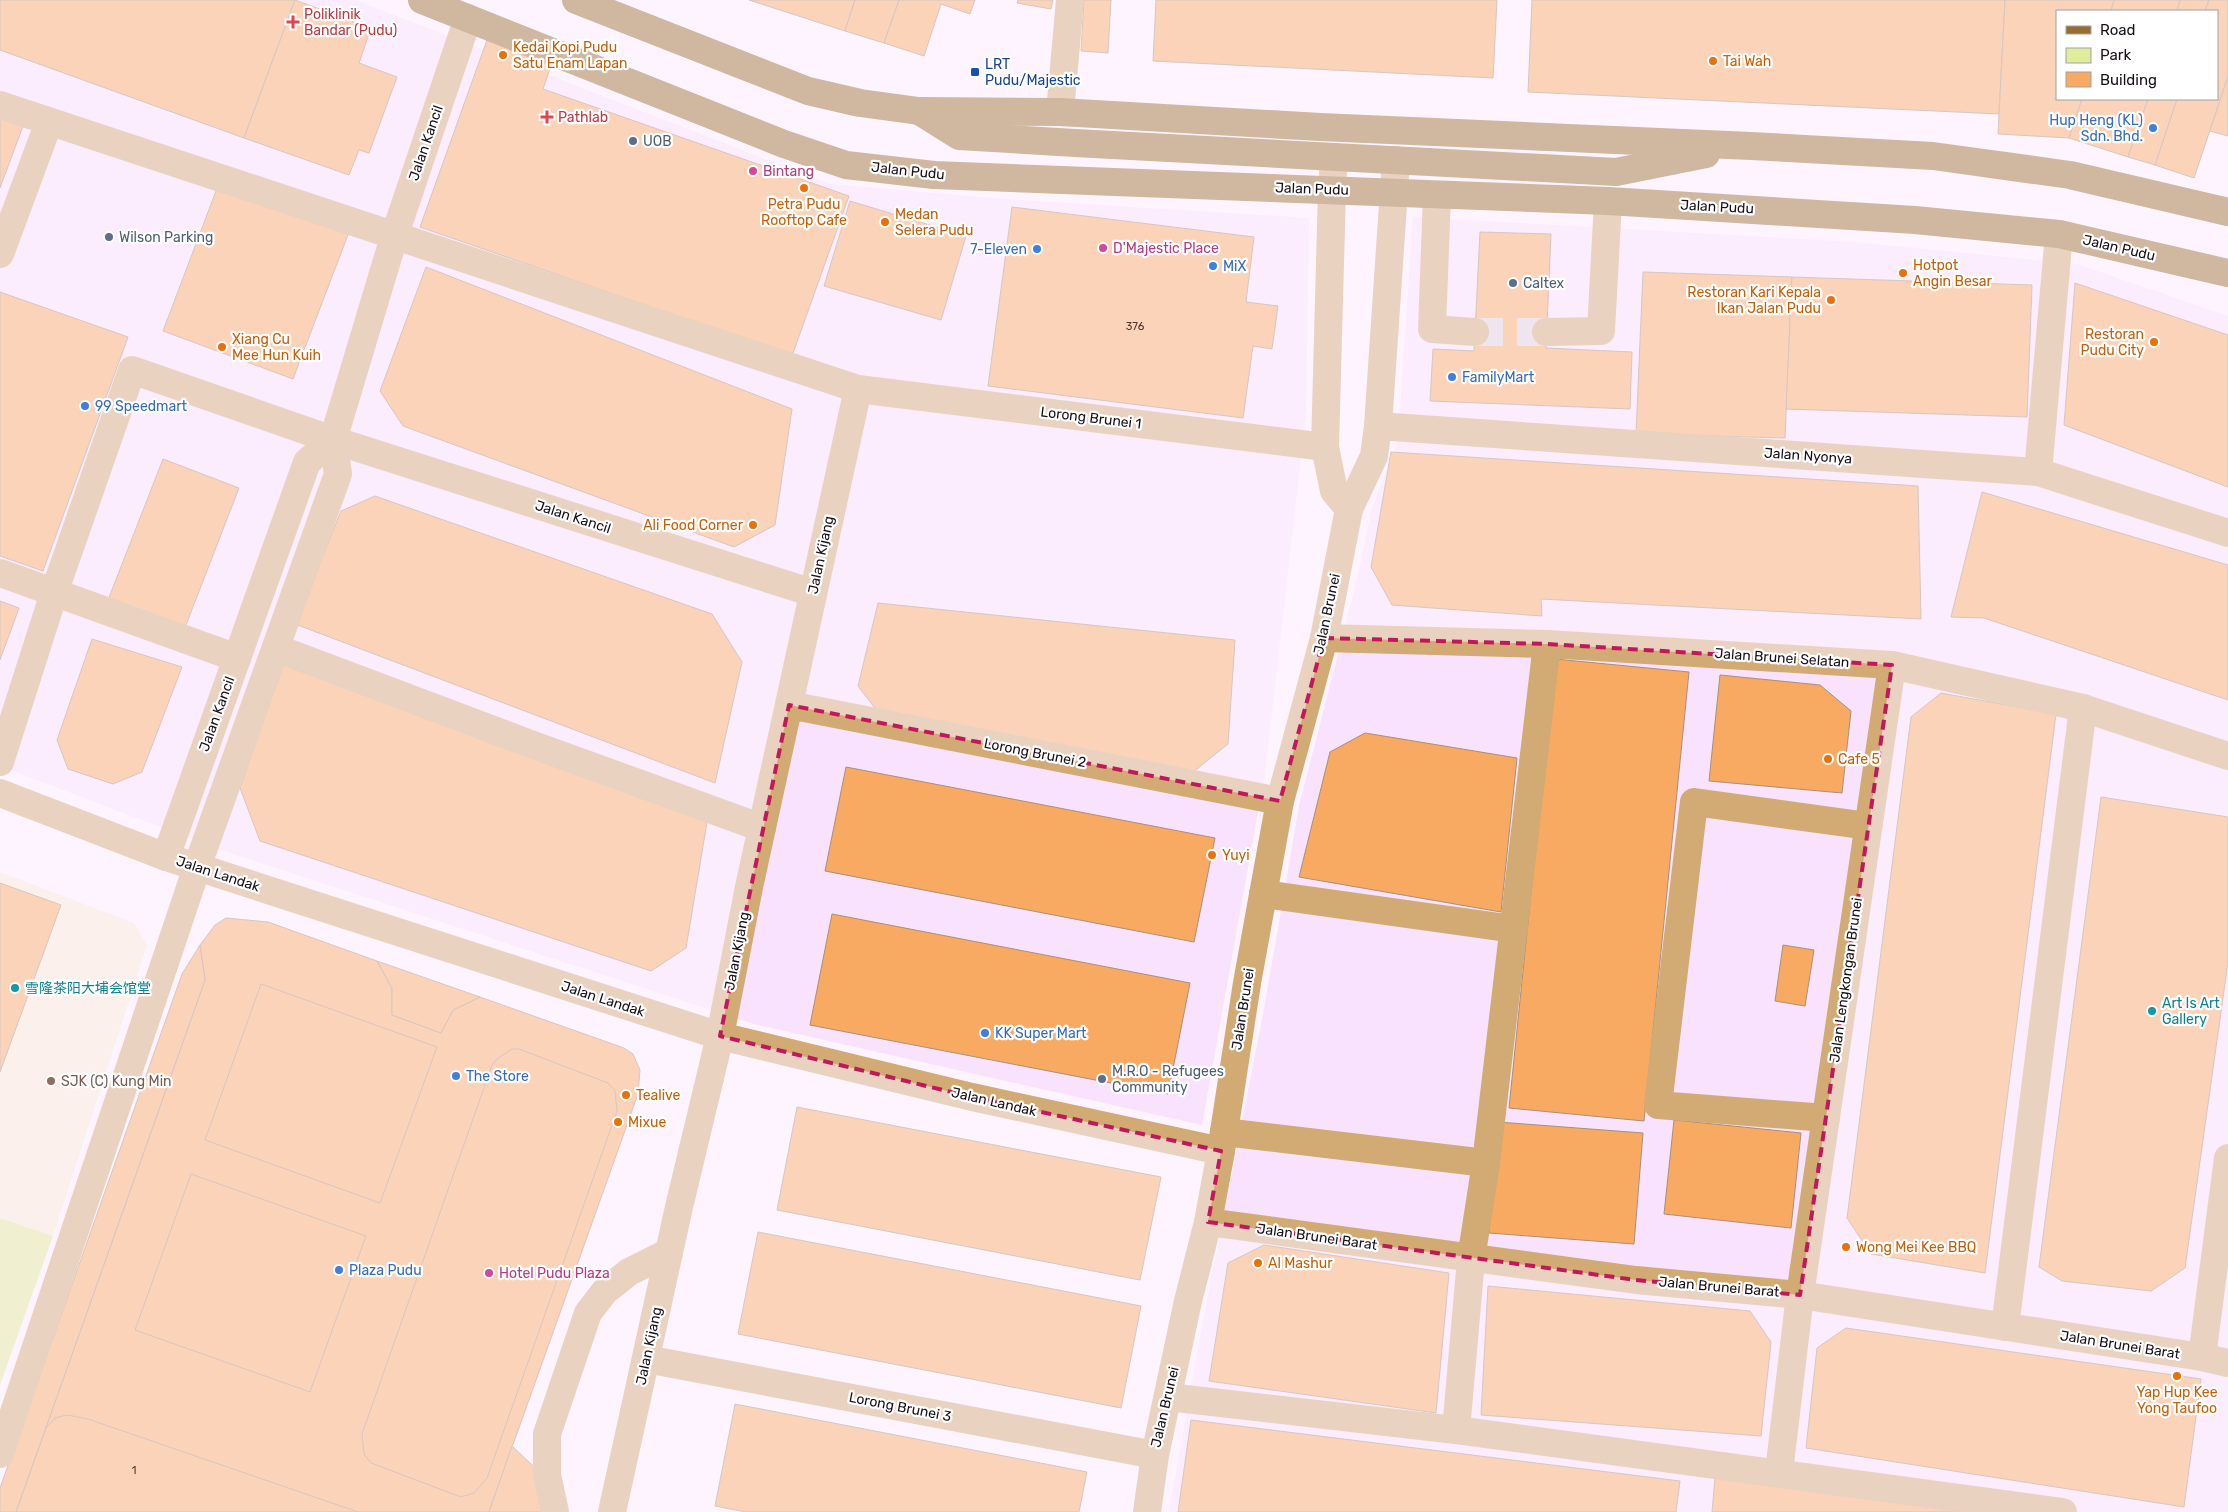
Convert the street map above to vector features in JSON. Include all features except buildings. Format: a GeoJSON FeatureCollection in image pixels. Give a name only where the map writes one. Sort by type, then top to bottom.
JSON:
{"type":"FeatureCollection","features":[{"type":"Feature","properties":{"kind":"main road","name":"Jalan Pudu"},"geometry":{"type":"LineString","coordinates":[[422,0],[784,144],[846,165],[934,175],[1608,201],[1915,220],[2059,234],[2228,273]]}},
{"type":"Feature","properties":{"kind":"main road"},"geometry":{"type":"LineString","coordinates":[[576,0],[808,91],[860,103],[919,110],[1060,112],[1320,127],[1934,156],[2070,175],[2228,212]]}},
{"type":"Feature","properties":{"kind":"main road"},"geometry":{"type":"LineString","coordinates":[[919,110],[959,136],[1616,172],[1751,146]]}},
{"type":"Feature","properties":{"kind":"street"},"geometry":{"type":"LineString","coordinates":[[1060,112],[1070,0]]}},
{"type":"Feature","properties":{"kind":"street","name":"Jalan Kancil"},"geometry":{"type":"LineString","coordinates":[[0,1454],[197,867],[338,474],[332,440],[394,237],[468,18]]}},
{"type":"Feature","properties":{"kind":"street","name":"Lorong Brunei 1"},"geometry":{"type":"LineString","coordinates":[[0,105],[394,237],[858,389],[1325,447]]}},
{"type":"Feature","properties":{"kind":"street"},"geometry":{"type":"LineString","coordinates":[[0,254],[49,122]]}},
{"type":"Feature","properties":{"kind":"street"},"geometry":{"type":"LineString","coordinates":[[1334,157],[1325,447],[1334,492],[1349,509]]}},
{"type":"Feature","properties":{"kind":"street","name":"Jalan Brunei"},"geometry":{"type":"LineString","coordinates":[[1147,1512],[1154,1455],[1188,1301],[1208,1222],[1223,1142],[1246,983],[1280,801],[1324,638],[1349,509],[1374,456],[1378,426],[1396,160]]}},
{"type":"Feature","properties":{"kind":"street"},"geometry":{"type":"LineString","coordinates":[[1437,195],[1432,330],[1475,332]]}},
{"type":"Feature","properties":{"kind":"street"},"geometry":{"type":"LineString","coordinates":[[1546,332],[1600,331],[1608,201]]}},
{"type":"Feature","properties":{"kind":"street"},"geometry":{"type":"LineString","coordinates":[[2038,472],[2059,234]]}},
{"type":"Feature","properties":{"kind":"street"},"geometry":{"type":"LineString","coordinates":[[0,762],[54,594],[132,370],[332,440]]}},
{"type":"Feature","properties":{"kind":"street","name":"Jalan Kijang"},"geometry":{"type":"LineString","coordinates":[[612,1512],[669,1252],[720,1036],[762,828],[858,389]]}},
{"type":"Feature","properties":{"kind":"street","name":"Jalan Nyonya"},"geometry":{"type":"LineString","coordinates":[[1378,426],[2038,472],[2228,534]]}},
{"type":"Feature","properties":{"kind":"street","name":"Jalan Kancil"},"geometry":{"type":"LineString","coordinates":[[332,440],[813,593]]}},
{"type":"Feature","properties":{"kind":"street","name":"Jalan Kancil"},"geometry":{"type":"LineString","coordinates":[[166,857],[307,462],[332,440]]}},
{"type":"Feature","properties":{"kind":"street"},"geometry":{"type":"LineString","coordinates":[[0,573],[54,594],[237,658]]}},
{"type":"Feature","properties":{"kind":"street","name":"Jalan Brunei Selatan"},"geometry":{"type":"LineString","coordinates":[[1324,638],[1547,644],[1892,665],[2083,708],[2228,756]]}},
{"type":"Feature","properties":{"kind":"street"},"geometry":{"type":"LineString","coordinates":[[1456,1430],[1471,1259],[1486,1163],[1547,644]]}},
{"type":"Feature","properties":{"kind":"street"},"geometry":{"type":"LineString","coordinates":[[276,648],[528,744],[762,828]]}},
{"type":"Feature","properties":{"kind":"street","name":"Jalan Lengkongan Brunei"},"geometry":{"type":"LineString","coordinates":[[1779,1472],[1800,1295],[1892,665]]}},
{"type":"Feature","properties":{"kind":"street","name":"Lorong Brunei 2"},"geometry":{"type":"LineString","coordinates":[[789,705],[1280,801]]}},
{"type":"Feature","properties":{"kind":"street"},"geometry":{"type":"LineString","coordinates":[[2005,1327],[2083,708]]}},
{"type":"Feature","properties":{"kind":"street","name":"Jalan Landak"},"geometry":{"type":"LineString","coordinates":[[0,793],[166,857],[720,1036],[972,1097],[1223,1142],[1486,1163]]}},
{"type":"Feature","properties":{"kind":"street"},"geometry":{"type":"LineString","coordinates":[[1826,1118],[1658,1105],[1694,802],[1868,826]]}},
{"type":"Feature","properties":{"kind":"street"},"geometry":{"type":"LineString","coordinates":[[1263,894],[1514,929]]}},
{"type":"Feature","properties":{"kind":"street"},"geometry":{"type":"LineString","coordinates":[[2202,1357],[2228,1158]]}},
{"type":"Feature","properties":{"kind":"street","name":"Jalan Brunei Barat"},"geometry":{"type":"LineString","coordinates":[[1208,1222],[1636,1280],[1800,1295],[2202,1357],[2228,1363]]}},
{"type":"Feature","properties":{"kind":"street"},"geometry":{"type":"LineString","coordinates":[[555,1512],[547,1475],[547,1434],[588,1313],[605,1291],[629,1272],[669,1252]]}},
{"type":"Feature","properties":{"kind":"street","name":"Lorong Brunei 3"},"geometry":{"type":"LineString","coordinates":[[646,1359],[1154,1455]]}},
{"type":"Feature","properties":{"kind":"street"},"geometry":{"type":"LineString","coordinates":[[1168,1397],[1456,1430],[1779,1472],[2063,1512]]}},
{"type":"Feature","properties":{"kind":"highlighted area"},"geometry":{"type":"Polygon","coordinates":[[[1324,638],[1547,644],[1892,665],[1800,1295],[1636,1280],[1208,1222],[1221,1151],[972,1097],[720,1036],[789,705],[1280,801],[1324,638]]]}},
{"type":"Feature","properties":{"kind":"shaded area"},"geometry":{"type":"Polygon","coordinates":[[[0,0],[355,0],[830,184],[1003,199],[1309,218],[1306,413],[1265,773],[1202,1125],[757,1025],[221,850],[0,766],[0,0]]]}},
{"type":"Feature","properties":{"kind":"shaded area"},"geometry":{"type":"Polygon","coordinates":[[[1413,217],[1853,242],[2077,264],[2228,316],[2228,1512],[1169,1512],[1201,1331],[1264,1009],[1299,806],[1359,572],[1372,507],[1398,441],[1413,217]]]}},
{"type":"Feature","properties":{"kind":"shaded area","name":"SJK (C) Kung Min"},"geometry":{"type":"Polygon","coordinates":[[[0,872],[134,923],[147,945],[53,1236],[0,1218],[0,872]]]}},
{"type":"Feature","properties":{"kind":"green space"},"geometry":{"type":"Polygon","coordinates":[[[0,1218],[53,1236],[0,1385],[0,1218]]]}},
{"type":"Feature","properties":{"kind":"tunnel"},"geometry":{"type":"LineString","coordinates":[[1475,332],[1546,332]]}},
{"type":"Feature","properties":{"kind":"place","name":"Poliklinik Bandar (Pudu)"},"geometry":{"type":"Point","coordinates":[293,22]}},
{"type":"Feature","properties":{"kind":"place","name":"Kedai Kopi Pudu Satu Enam Lapan"},"geometry":{"type":"Point","coordinates":[503,55]}},
{"type":"Feature","properties":{"kind":"place","name":"Tai Wah"},"geometry":{"type":"Point","coordinates":[1713,61]}},
{"type":"Feature","properties":{"kind":"place","name":"LRT Pudu/Majestic"},"geometry":{"type":"Point","coordinates":[975,72]}},
{"type":"Feature","properties":{"kind":"place","name":"Pathlab"},"geometry":{"type":"Point","coordinates":[547,117]}},
{"type":"Feature","properties":{"kind":"place","name":"Hup Heng (KL) Sdn. Bhd."},"geometry":{"type":"Point","coordinates":[2153,128]}},
{"type":"Feature","properties":{"kind":"place","name":"UOB"},"geometry":{"type":"Point","coordinates":[633,141]}},
{"type":"Feature","properties":{"kind":"place","name":"Bintang"},"geometry":{"type":"Point","coordinates":[753,171]}},
{"type":"Feature","properties":{"kind":"place","name":"Petra Pudu Rooftop Cafe"},"geometry":{"type":"Point","coordinates":[804,188]}},
{"type":"Feature","properties":{"kind":"place","name":"Medan Selera Pudu"},"geometry":{"type":"Point","coordinates":[885,222]}},
{"type":"Feature","properties":{"kind":"place","name":"Wilson Parking"},"geometry":{"type":"Point","coordinates":[109,237]}},
{"type":"Feature","properties":{"kind":"place","name":"D'Majestic Place"},"geometry":{"type":"Point","coordinates":[1103,248]}},
{"type":"Feature","properties":{"kind":"place","name":"7-Eleven"},"geometry":{"type":"Point","coordinates":[1037,249]}},
{"type":"Feature","properties":{"kind":"place","name":"MiX"},"geometry":{"type":"Point","coordinates":[1213,266]}},
{"type":"Feature","properties":{"kind":"place","name":"Hotpot Angin Besar"},"geometry":{"type":"Point","coordinates":[1903,273]}},
{"type":"Feature","properties":{"kind":"place","name":"Caltex"},"geometry":{"type":"Point","coordinates":[1513,283]}},
{"type":"Feature","properties":{"kind":"place","name":"Restoran Kari Kepala Ikan Jalan Pudu"},"geometry":{"type":"Point","coordinates":[1831,300]}},
{"type":"Feature","properties":{"kind":"place","name":"Restoran Pudu City"},"geometry":{"type":"Point","coordinates":[2154,342]}},
{"type":"Feature","properties":{"kind":"place","name":"Xiang Cu Mee Hun Kuih"},"geometry":{"type":"Point","coordinates":[222,347]}},
{"type":"Feature","properties":{"kind":"place","name":"FamilyMart"},"geometry":{"type":"Point","coordinates":[1452,377]}},
{"type":"Feature","properties":{"kind":"place","name":"99 Speedmart"},"geometry":{"type":"Point","coordinates":[85,406]}},
{"type":"Feature","properties":{"kind":"place","name":"Ali Food Corner"},"geometry":{"type":"Point","coordinates":[753,525]}},
{"type":"Feature","properties":{"kind":"place","name":"Cafe 5"},"geometry":{"type":"Point","coordinates":[1828,759]}},
{"type":"Feature","properties":{"kind":"place","name":"Yuyi"},"geometry":{"type":"Point","coordinates":[1212,855]}},
{"type":"Feature","properties":{"kind":"place","name":"雪隆茶阳大埔会馆堂"},"geometry":{"type":"Point","coordinates":[15,988]}},
{"type":"Feature","properties":{"kind":"place","name":"Art Is Art Gallery"},"geometry":{"type":"Point","coordinates":[2152,1011]}},
{"type":"Feature","properties":{"kind":"place","name":"KK Super Mart"},"geometry":{"type":"Point","coordinates":[985,1033]}},
{"type":"Feature","properties":{"kind":"place","name":"The Store"},"geometry":{"type":"Point","coordinates":[456,1076]}},
{"type":"Feature","properties":{"kind":"place","name":"M.R.O - Refugees Community"},"geometry":{"type":"Point","coordinates":[1102,1079]}},
{"type":"Feature","properties":{"kind":"place","name":"SJK (C) Kung Min"},"geometry":{"type":"Point","coordinates":[51,1081]}},
{"type":"Feature","properties":{"kind":"place","name":"Tealive"},"geometry":{"type":"Point","coordinates":[626,1095]}},
{"type":"Feature","properties":{"kind":"place","name":"Mixue"},"geometry":{"type":"Point","coordinates":[618,1122]}},
{"type":"Feature","properties":{"kind":"place","name":"Wong Mei Kee BBQ"},"geometry":{"type":"Point","coordinates":[1846,1247]}},
{"type":"Feature","properties":{"kind":"place","name":"Al Mashur"},"geometry":{"type":"Point","coordinates":[1258,1263]}},
{"type":"Feature","properties":{"kind":"place","name":"Plaza Pudu"},"geometry":{"type":"Point","coordinates":[339,1270]}},
{"type":"Feature","properties":{"kind":"place","name":"Hotel Pudu Plaza"},"geometry":{"type":"Point","coordinates":[489,1273]}},
{"type":"Feature","properties":{"kind":"place","name":"Yap Hup Kee Yong Taufoo"},"geometry":{"type":"Point","coordinates":[2177,1376]}}]}
